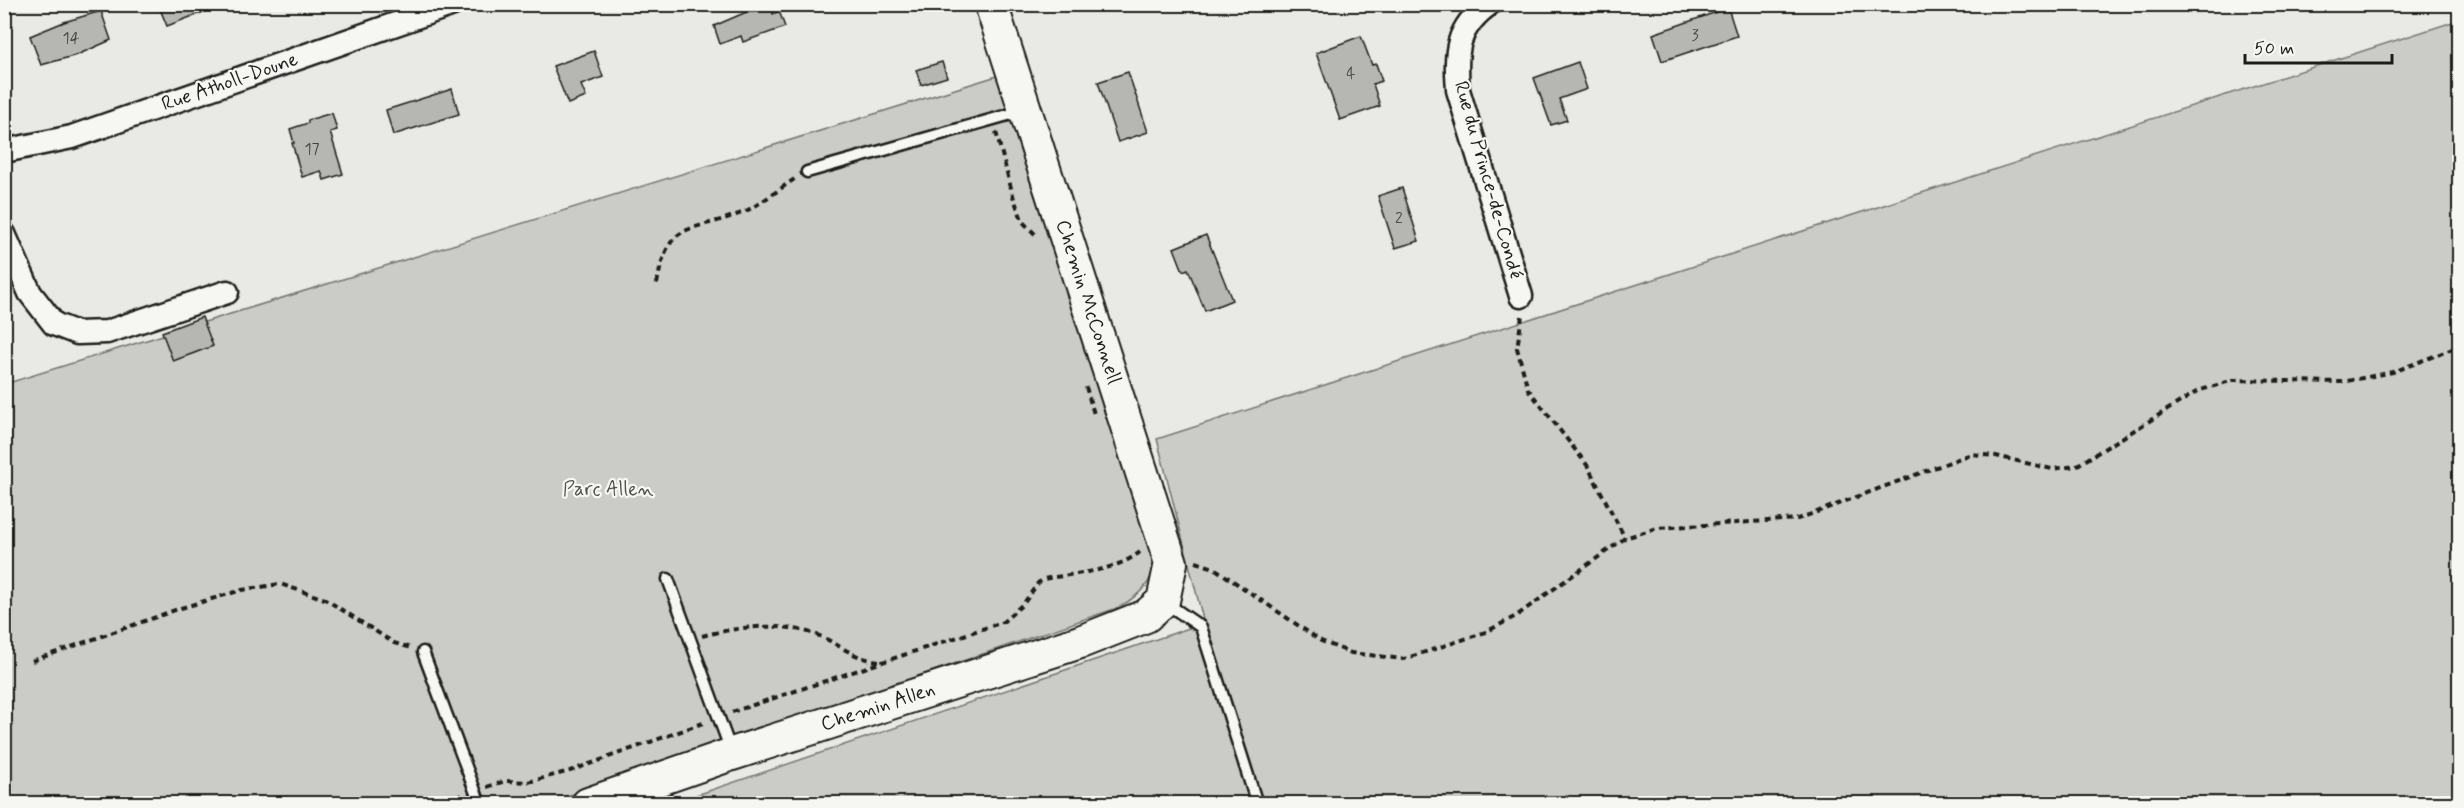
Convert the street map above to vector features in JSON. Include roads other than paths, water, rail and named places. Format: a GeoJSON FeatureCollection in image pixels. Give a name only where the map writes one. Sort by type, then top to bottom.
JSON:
{"type":"FeatureCollection","features":[{"type":"Feature","properties":{"kind":"street","name":"Rue Atholl-Doune"},"geometry":{"type":"LineString","coordinates":[[4,151],[72,137],[453,4]]}},
{"type":"Feature","properties":{"kind":"street","name":"Chemin McConnell"},"geometry":{"type":"LineString","coordinates":[[991,4],[1171,563],[1163,601]]}},
{"type":"Feature","properties":{"kind":"street","name":"Rue du Prince-de-Condé"},"geometry":{"type":"LineString","coordinates":[[1489,4],[1472,17],[1462,36],[1456,62],[1458,90],[1521,296]]}},
{"type":"Feature","properties":{"kind":"street"},"geometry":{"type":"LineString","coordinates":[[4,234],[30,293],[54,324],[77,333],[106,332],[228,292]]}},
{"type":"Feature","properties":{"kind":"street","name":"Chemin Allen"},"geometry":{"type":"LineString","coordinates":[[588,804],[732,754],[1080,642],[1146,616],[1163,601]]}},
{"type":"Feature","properties":{"kind":"lane"},"geometry":{"type":"LineString","coordinates":[[807,172],[1025,110]]}},
{"type":"Feature","properties":{"kind":"lane"},"geometry":{"type":"LineString","coordinates":[[668,579],[732,754]]}},
{"type":"Feature","properties":{"kind":"lane"},"geometry":{"type":"LineString","coordinates":[[1163,601],[1201,627],[1257,804]]}},
{"type":"Feature","properties":{"kind":"lane"},"geometry":{"type":"LineString","coordinates":[[423,652],[480,804]]}},
{"type":"Feature","properties":{"kind":"park label","name":"Parc Allen"},"geometry":{"type":"Point","coordinates":[608,489]}}]}
